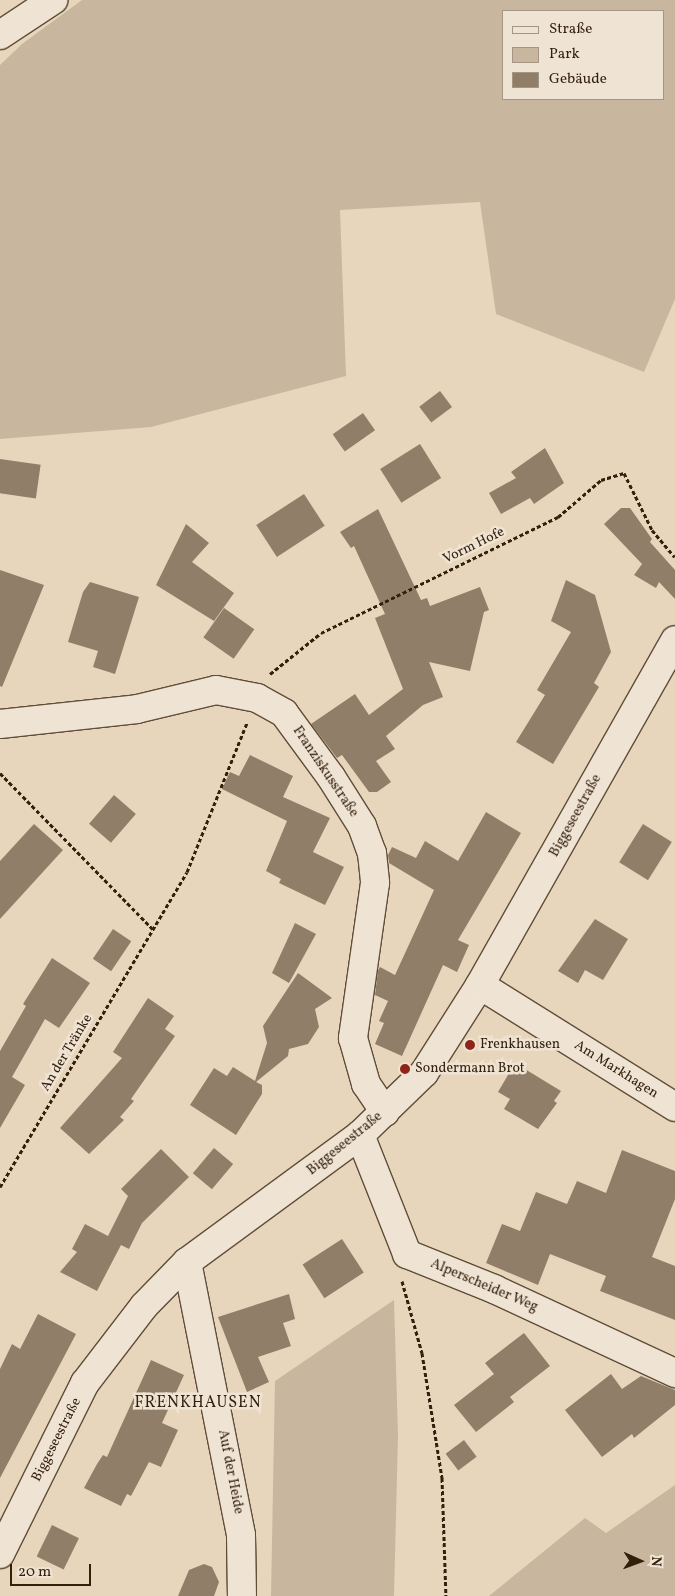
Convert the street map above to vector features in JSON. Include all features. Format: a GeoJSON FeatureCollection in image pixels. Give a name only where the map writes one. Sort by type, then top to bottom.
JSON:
{"type":"FeatureCollection","features":[{"type":"Feature","properties":{"kind":"street"},"geometry":{"type":"LineString","coordinates":[[0,35],[53,0]]}},
{"type":"Feature","properties":{"kind":"street","name":"Biggeseestraße"},"geometry":{"type":"LineString","coordinates":[[0,1554],[85,1383],[144,1306],[187,1262],[360,1135],[424,1073],[480,985],[675,640]]}},
{"type":"Feature","properties":{"kind":"street","name":"Franziskusstraße"},"geometry":{"type":"LineString","coordinates":[[0,724],[137,709],[216,690],[258,698],[284,713],[356,818],[372,853],[375,883],[353,1038],[366,1084],[385,1112]]}},
{"type":"Feature","properties":{"kind":"street","name":"Am Markhagen"},"geometry":{"type":"LineString","coordinates":[[480,985],[675,1107]]}},
{"type":"Feature","properties":{"kind":"street"},"geometry":{"type":"LineString","coordinates":[[360,1135],[407,1254]]}},
{"type":"Feature","properties":{"kind":"street","name":"Alperscheider Weg"},"geometry":{"type":"LineString","coordinates":[[407,1254],[494,1289],[675,1373]]}},
{"type":"Feature","properties":{"kind":"street","name":"Auf der Heide"},"geometry":{"type":"LineString","coordinates":[[187,1262],[241,1535],[242,1596]]}},
{"type":"Feature","properties":{"kind":"path","name":"Vorm Hofe"},"geometry":{"type":"LineString","coordinates":[[258,698],[270,675],[321,633],[558,517],[601,480],[624,473],[652,530],[675,557]]}},
{"type":"Feature","properties":{"kind":"path","name":"An der Tränke"},"geometry":{"type":"LineString","coordinates":[[0,1187],[187,872],[258,698]]}},
{"type":"Feature","properties":{"kind":"path"},"geometry":{"type":"LineString","coordinates":[[0,773],[154,930]]}},
{"type":"Feature","properties":{"kind":"path"},"geometry":{"type":"LineString","coordinates":[[407,1254],[399,1272],[422,1353],[442,1478],[446,1596]]}},
{"type":"Feature","properties":{"kind":"green space"},"geometry":{"type":"Polygon","coordinates":[[[82,0],[675,0],[675,299],[644,372],[496,314],[480,202],[340,210],[346,376],[151,427],[0,439],[0,65],[22,44],[82,0]]]}},
{"type":"Feature","properties":{"kind":"green space"},"geometry":{"type":"Polygon","coordinates":[[[394,1300],[398,1435],[394,1596],[271,1596],[275,1381],[394,1300]]]}},
{"type":"Feature","properties":{"kind":"green space"},"geometry":{"type":"Polygon","coordinates":[[[675,1485],[675,1596],[489,1596],[585,1518],[606,1533],[675,1485]]]}},
{"type":"Feature","properties":{"kind":"building"},"geometry":{"type":"Polygon","coordinates":[[[440,391],[452,407],[431,423],[419,407],[440,391]]]}},
{"type":"Feature","properties":{"kind":"building"},"geometry":{"type":"Polygon","coordinates":[[[363,413],[375,430],[345,451],[333,434],[363,413]]]}},
{"type":"Feature","properties":{"kind":"building"},"geometry":{"type":"Polygon","coordinates":[[[420,444],[441,478],[401,503],[380,469],[420,444]]]}},
{"type":"Feature","properties":{"kind":"building"},"geometry":{"type":"Polygon","coordinates":[[[545,448],[564,483],[534,504],[530,498],[501,514],[489,493],[516,478],[511,472],[545,448]]]}},
{"type":"Feature","properties":{"kind":"building"},"geometry":{"type":"Polygon","coordinates":[[[0,459],[41,465],[36,498],[0,493],[0,459]]]}},
{"type":"Feature","properties":{"kind":"building"},"geometry":{"type":"Polygon","coordinates":[[[304,494],[325,526],[277,557],[256,525],[304,494]]]}},
{"type":"Feature","properties":{"kind":"building"},"geometry":{"type":"Polygon","coordinates":[[[621,508],[630,508],[652,539],[650,542],[675,570],[675,599],[659,582],[656,588],[634,575],[642,564],[604,524],[621,508]]]}},
{"type":"Feature","properties":{"kind":"building"},"geometry":{"type":"Polygon","coordinates":[[[378,509],[421,600],[427,598],[430,606],[480,587],[489,610],[484,612],[470,671],[429,662],[443,697],[423,705],[386,736],[395,749],[376,761],[391,782],[377,792],[369,792],[342,755],[337,758],[311,724],[355,694],[369,715],[403,689],[375,618],[385,614],[354,546],[351,548],[340,532],[378,509]]]}},
{"type":"Feature","properties":{"kind":"building"},"geometry":{"type":"Polygon","coordinates":[[[186,524],[209,543],[192,562],[234,593],[214,621],[156,585],[186,524]]]}},
{"type":"Feature","properties":{"kind":"building"},"geometry":{"type":"Polygon","coordinates":[[[0,570],[44,585],[2,687],[0,686],[0,570]]]}},
{"type":"Feature","properties":{"kind":"building"},"geometry":{"type":"Polygon","coordinates":[[[566,580],[595,595],[611,652],[594,683],[599,687],[553,764],[516,742],[545,695],[537,690],[571,632],[551,621],[566,580]]]}},
{"type":"Feature","properties":{"kind":"building"},"geometry":{"type":"Polygon","coordinates":[[[90,582],[139,597],[115,674],[93,667],[98,651],[68,642],[83,592],[90,582]]]}},
{"type":"Feature","properties":{"kind":"building"},"geometry":{"type":"Polygon","coordinates":[[[224,608],[254,629],[234,659],[203,637],[224,608]]]}},
{"type":"Feature","properties":{"kind":"building"},"geometry":{"type":"Polygon","coordinates":[[[250,755],[293,776],[283,797],[330,818],[313,852],[344,867],[325,905],[279,883],[281,879],[266,871],[287,821],[222,789],[230,772],[239,776],[250,755]]]}},
{"type":"Feature","properties":{"kind":"building"},"geometry":{"type":"Polygon","coordinates":[[[114,795],[136,814],[111,843],[89,824],[114,795]]]}},
{"type":"Feature","properties":{"kind":"building"},"geometry":{"type":"Polygon","coordinates":[[[486,812],[521,833],[458,940],[469,945],[457,972],[443,965],[402,1056],[375,1044],[384,1023],[379,1021],[388,1001],[375,995],[378,970],[380,967],[395,975],[434,890],[389,863],[388,855],[392,847],[416,858],[425,841],[458,861],[486,812]]]}},
{"type":"Feature","properties":{"kind":"building"},"geometry":{"type":"Polygon","coordinates":[[[34,824],[63,850],[0,919],[0,861],[34,824]]]}},
{"type":"Feature","properties":{"kind":"building"},"geometry":{"type":"Polygon","coordinates":[[[643,824],[672,842],[648,880],[619,862],[643,824]]]}},
{"type":"Feature","properties":{"kind":"building"},"geometry":{"type":"Polygon","coordinates":[[[595,919],[628,939],[603,980],[585,970],[578,983],[558,971],[595,919]]]}},
{"type":"Feature","properties":{"kind":"building"},"geometry":{"type":"Polygon","coordinates":[[[295,923],[316,934],[289,983],[272,973],[295,923]]]}},
{"type":"Feature","properties":{"kind":"building"},"geometry":{"type":"Polygon","coordinates":[[[113,929],[131,941],[111,971],[93,959],[113,929]]]}},
{"type":"Feature","properties":{"kind":"building"},"geometry":{"type":"Polygon","coordinates":[[[52,958],[90,983],[59,1028],[45,1019],[12,1077],[25,1085],[0,1128],[0,1051],[26,1006],[23,1004],[52,958]]]}},
{"type":"Feature","properties":{"kind":"building"},"geometry":{"type":"Polygon","coordinates":[[[298,973],[332,998],[315,1009],[319,1027],[308,1044],[289,1049],[288,1056],[256,1082],[262,1085],[262,1094],[236,1135],[190,1105],[214,1068],[227,1076],[233,1067],[255,1081],[267,1043],[263,1026],[298,973]]]}},
{"type":"Feature","properties":{"kind":"building"},"geometry":{"type":"Polygon","coordinates":[[[148,998],[174,1016],[165,1029],[175,1036],[131,1099],[134,1101],[120,1117],[124,1120],[89,1154],[60,1128],[122,1058],[113,1052],[148,998]]]}},
{"type":"Feature","properties":{"kind":"building"},"geometry":{"type":"Polygon","coordinates":[[[515,1063],[561,1091],[554,1101],[557,1103],[538,1129],[504,1109],[510,1099],[498,1092],[515,1063]]]}},
{"type":"Feature","properties":{"kind":"building"},"geometry":{"type":"Polygon","coordinates":[[[214,1148],[233,1164],[212,1189],[193,1173],[214,1148]]]}},
{"type":"Feature","properties":{"kind":"building"},"geometry":{"type":"Polygon","coordinates":[[[161,1149],[189,1177],[142,1223],[129,1249],[121,1245],[97,1291],[60,1272],[77,1252],[72,1249],[85,1224],[108,1236],[128,1196],[121,1189],[161,1149]]]}},
{"type":"Feature","properties":{"kind":"building"},"geometry":{"type":"Polygon","coordinates":[[[622,1150],[675,1171],[675,1199],[652,1257],[675,1266],[675,1320],[600,1291],[606,1276],[550,1254],[538,1285],[486,1263],[502,1224],[520,1231],[536,1192],[567,1204],[577,1181],[606,1193],[622,1150]]]}},
{"type":"Feature","properties":{"kind":"building"},"geometry":{"type":"Polygon","coordinates":[[[342,1239],[364,1273],[324,1298],[303,1265],[342,1239]]]}},
{"type":"Feature","properties":{"kind":"building"},"geometry":{"type":"Polygon","coordinates":[[[289,1294],[295,1319],[283,1323],[291,1346],[258,1357],[269,1382],[247,1392],[218,1317],[289,1294]]]}},
{"type":"Feature","properties":{"kind":"building"},"geometry":{"type":"Polygon","coordinates":[[[38,1314],[76,1334],[0,1478],[0,1369],[12,1344],[20,1349],[38,1314]]]}},
{"type":"Feature","properties":{"kind":"building"},"geometry":{"type":"Polygon","coordinates":[[[524,1333],[550,1366],[510,1397],[514,1402],[476,1432],[454,1405],[494,1374],[485,1363],[524,1333]]]}},
{"type":"Feature","properties":{"kind":"building"},"geometry":{"type":"Polygon","coordinates":[[[151,1360],[184,1375],[162,1423],[178,1430],[161,1467],[149,1462],[131,1496],[127,1494],[121,1506],[84,1488],[103,1455],[107,1457],[151,1360]]]}},
{"type":"Feature","properties":{"kind":"building"},"geometry":{"type":"Polygon","coordinates":[[[611,1374],[622,1389],[641,1376],[675,1390],[675,1405],[634,1438],[632,1434],[602,1457],[565,1410],[611,1374]]]}},
{"type":"Feature","properties":{"kind":"building"},"geometry":{"type":"Polygon","coordinates":[[[464,1440],[477,1457],[458,1471],[446,1454],[464,1440]]]}},
{"type":"Feature","properties":{"kind":"building"},"geometry":{"type":"Polygon","coordinates":[[[52,1525],[79,1538],[64,1570],[37,1556],[52,1525]]]}},
{"type":"Feature","properties":{"kind":"building"},"geometry":{"type":"Polygon","coordinates":[[[204,1564],[212,1567],[219,1582],[214,1596],[178,1596],[189,1570],[204,1564]]]}},
{"type":"Feature","properties":{"kind":"place","name":"Frenkhausen"},"geometry":{"type":"Point","coordinates":[470,1045]}},
{"type":"Feature","properties":{"kind":"place","name":"Sondermann Brot"},"geometry":{"type":"Point","coordinates":[405,1069]}},
{"type":"Feature","properties":{"kind":"district","name":"FRENKHAUSEN"},"geometry":{"type":"Point","coordinates":[198,1403]}}]}
